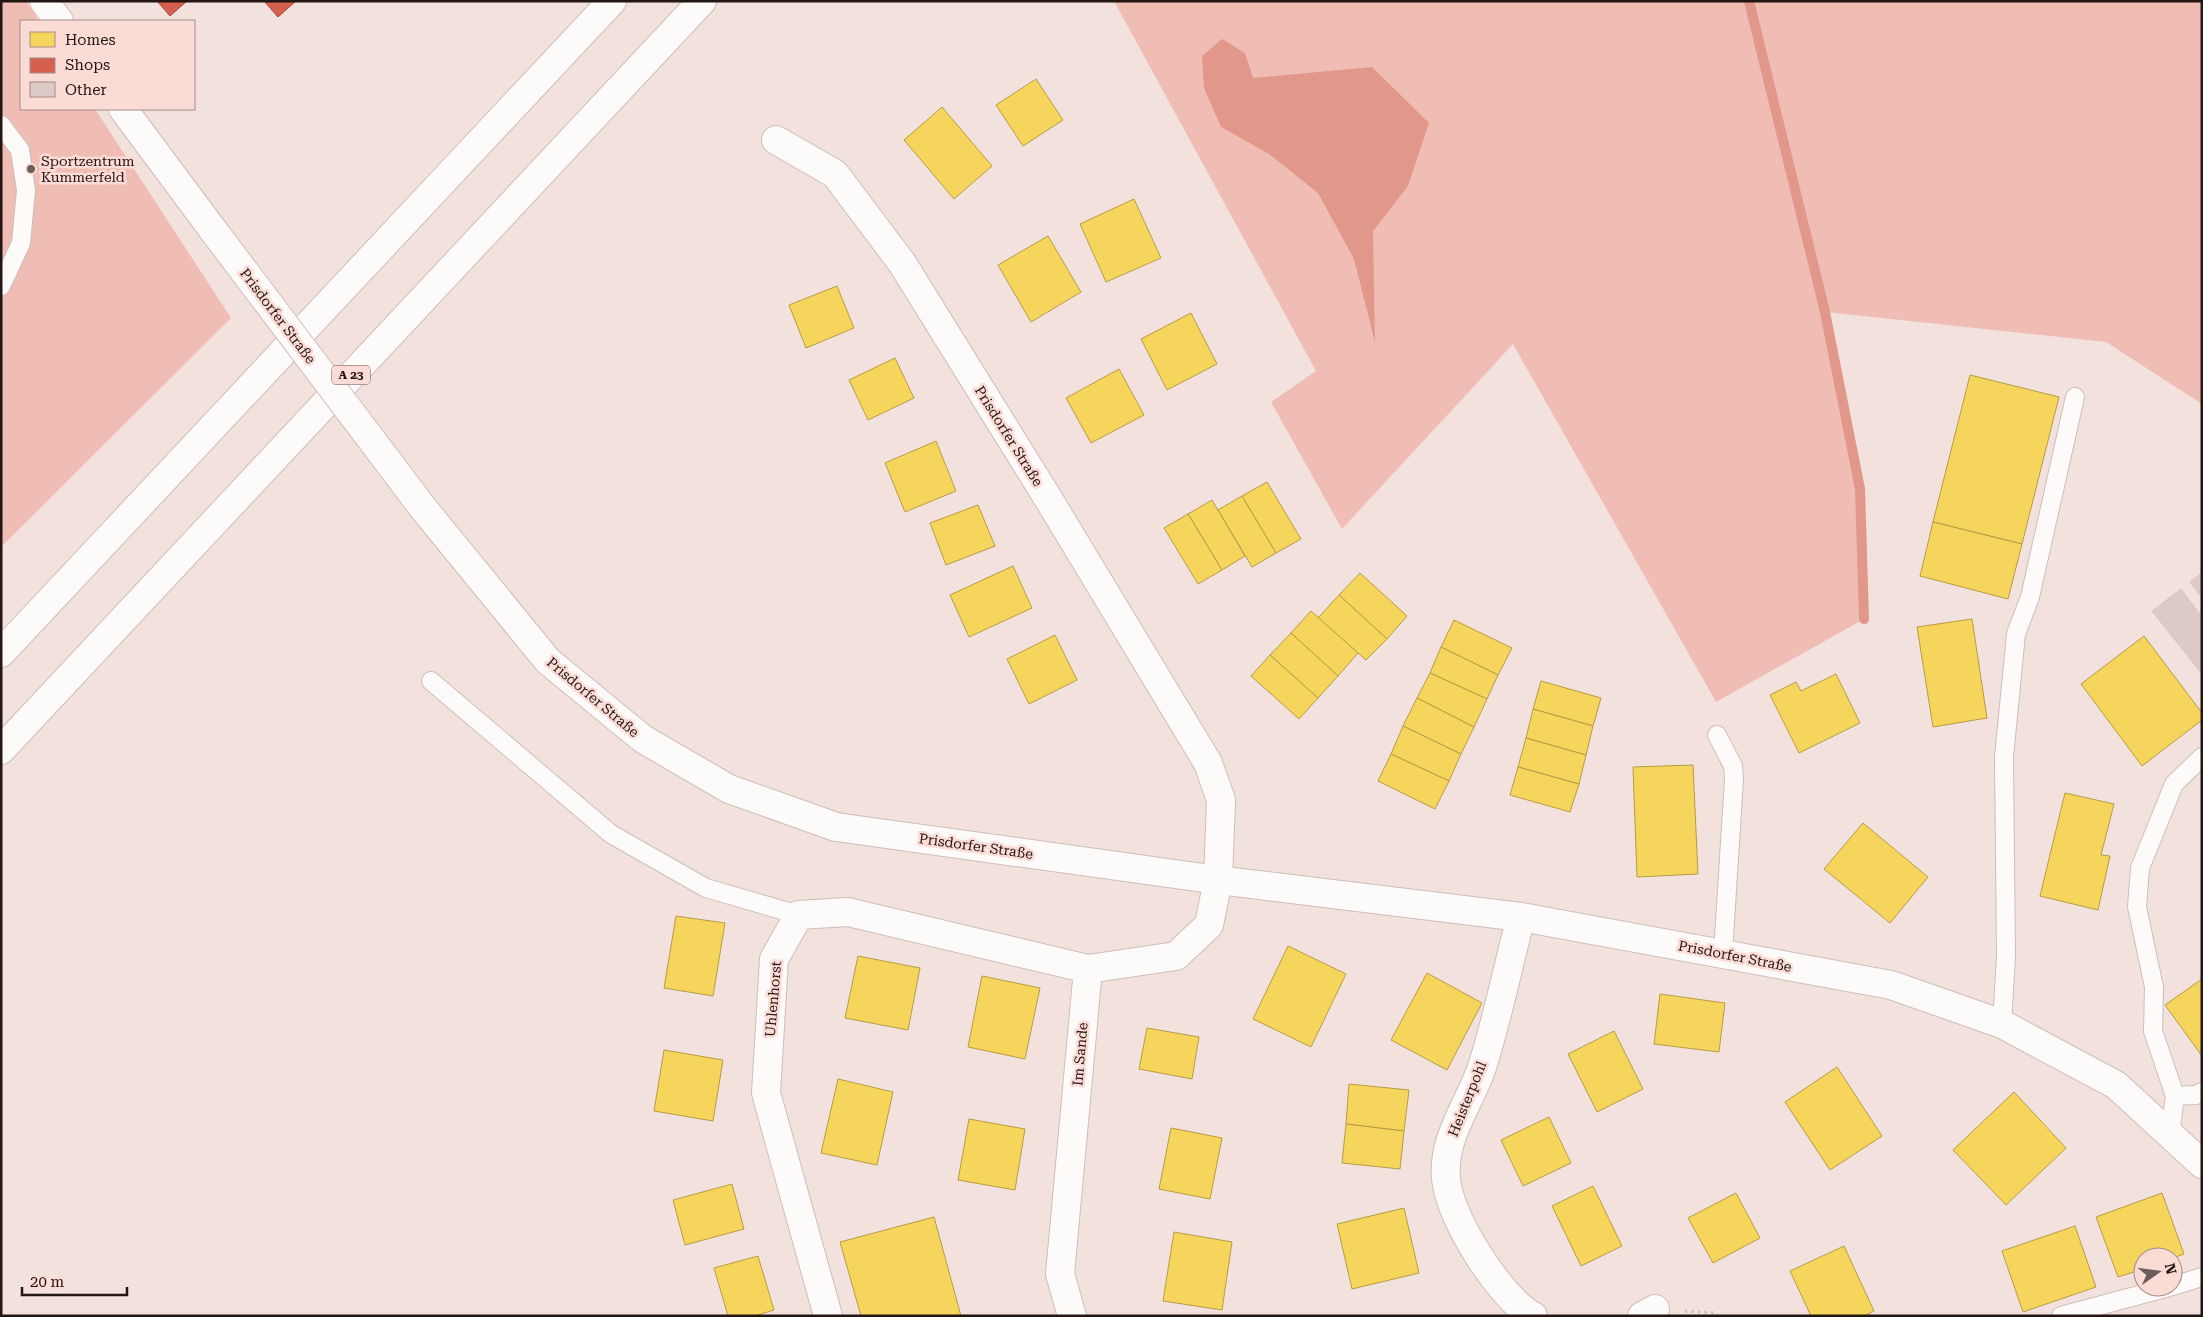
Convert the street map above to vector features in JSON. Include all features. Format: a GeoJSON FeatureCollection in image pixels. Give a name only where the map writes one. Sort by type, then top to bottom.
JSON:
{"type":"FeatureCollection","features":[{"type":"Feature","properties":{"kind":"main road"},"geometry":{"type":"LineString","coordinates":[[44,1],[57,20]]}},
{"type":"Feature","properties":{"kind":"main road"},"geometry":{"type":"LineString","coordinates":[[1,654],[612,1]]}},
{"type":"Feature","properties":{"kind":"main road","name":"A 23"},"geometry":{"type":"LineString","coordinates":[[1,750],[702,1]]}},
{"type":"Feature","properties":{"kind":"main road","name":"Prisdorfer Straße"},"geometry":{"type":"LineString","coordinates":[[124,110],[423,508],[548,661],[642,739],[729,789],[836,826],[1218,880],[1521,917],[1891,985],[2002,1024],[2116,1085],[2202,1164]]}},
{"type":"Feature","properties":{"kind":"main road","name":"Prisdorfer Straße"},"geometry":{"type":"LineString","coordinates":[[776,140],[835,174],[902,263],[1049,500],[1208,763],[1222,800],[1218,880]]}},
{"type":"Feature","properties":{"kind":"main road"},"geometry":{"type":"LineString","coordinates":[[800,915],[848,912],[1088,969],[1176,956],[1209,925],[1218,880]]}},
{"type":"Feature","properties":{"kind":"main road","name":"Uhlenhorst"},"geometry":{"type":"LineString","coordinates":[[800,915],[774,959],[766,1093],[828,1316]]}},
{"type":"Feature","properties":{"kind":"main road","name":"Heisterpohl"},"geometry":{"type":"LineString","coordinates":[[1521,917],[1483,1065],[1449,1144],[1446,1178],[1455,1215],[1499,1286],[1533,1316]]}},
{"type":"Feature","properties":{"kind":"main road","name":"Im Sande"},"geometry":{"type":"LineString","coordinates":[[1072,1316],[1060,1274],[1088,969]]}},
{"type":"Feature","properties":{"kind":"lane"},"geometry":{"type":"LineString","coordinates":[[1,125],[20,150],[26,190],[21,243],[1,286]]}},
{"type":"Feature","properties":{"kind":"lane"},"geometry":{"type":"LineString","coordinates":[[2002,1024],[2006,957],[2004,757],[2016,634],[2030,597],[2075,397]]}},
{"type":"Feature","properties":{"kind":"lane"},"geometry":{"type":"LineString","coordinates":[[431,681],[611,834],[706,888],[800,915]]}},
{"type":"Feature","properties":{"kind":"lane"},"geometry":{"type":"LineString","coordinates":[[1717,735],[1733,766],[1734,779],[1723,953]]}},
{"type":"Feature","properties":{"kind":"lane"},"geometry":{"type":"LineString","coordinates":[[2170,1135],[2175,1096],[2153,1031],[2154,986],[2137,907],[2140,868],[2174,784],[2202,757]]}},
{"type":"Feature","properties":{"kind":"lane"},"geometry":{"type":"LineString","coordinates":[[2175,1096],[2196,1095],[2202,1092]]}},
{"type":"Feature","properties":{"kind":"lane"},"geometry":{"type":"LineString","coordinates":[[2183,1283],[2202,1276]]}},
{"type":"Feature","properties":{"kind":"lane"},"geometry":{"type":"LineString","coordinates":[[2061,1316],[2133,1297]]}},
{"type":"Feature","properties":{"kind":"shaded area"},"geometry":{"type":"Polygon","coordinates":[[[1,1],[26,1],[38,20],[20,20],[20,110],[96,110],[231,318],[1,547],[1,1]]]}},
{"type":"Feature","properties":{"kind":"shaded area"},"geometry":{"type":"Polygon","coordinates":[[[1114,1],[2202,1],[2202,404],[2106,342],[1825,312],[1860,489],[1864,619],[1716,702],[1513,344],[1342,529],[1271,402],[1316,371],[1114,1]]]}},
{"type":"Feature","properties":{"kind":"shaded area"},"geometry":{"type":"Polygon","coordinates":[[[1222,39],[1245,53],[1253,78],[1372,67],[1429,123],[1408,186],[1373,231],[1375,342],[1354,259],[1318,193],[1269,154],[1221,127],[1204,88],[1202,56],[1222,39]]]}},
{"type":"Feature","properties":{"kind":"building: Homes"},"geometry":{"type":"Polygon","coordinates":[[[1036,79],[1063,120],[1023,146],[996,105],[1036,79]]]}},
{"type":"Feature","properties":{"kind":"building: Homes"},"geometry":{"type":"Polygon","coordinates":[[[942,107],[992,166],[954,199],[904,140],[942,107]]]}},
{"type":"Feature","properties":{"kind":"building: Homes"},"geometry":{"type":"Polygon","coordinates":[[[1134,199],[1161,258],[1106,282],[1080,224],[1134,199]]]}},
{"type":"Feature","properties":{"kind":"building: Homes"},"geometry":{"type":"Polygon","coordinates":[[[1048,236],[1081,292],[1031,322],[998,265],[1048,236]]]}},
{"type":"Feature","properties":{"kind":"building: Homes"},"geometry":{"type":"Polygon","coordinates":[[[837,286],[854,328],[806,348],[789,305],[837,286]]]}},
{"type":"Feature","properties":{"kind":"building: Homes"},"geometry":{"type":"Polygon","coordinates":[[[1191,313],[1217,364],[1167,390],[1141,339],[1191,313]]]}},
{"type":"Feature","properties":{"kind":"building: Homes"},"geometry":{"type":"Polygon","coordinates":[[[895,358],[914,398],[868,420],[849,380],[895,358]]]}},
{"type":"Feature","properties":{"kind":"building: Homes"},"geometry":{"type":"Polygon","coordinates":[[[1119,369],[1144,415],[1091,443],[1066,398],[1119,369]]]}},
{"type":"Feature","properties":{"kind":"building: Homes"},"geometry":{"type":"Polygon","coordinates":[[[1970,375],[2059,397],[2022,544],[1933,522],[1970,375]]]}},
{"type":"Feature","properties":{"kind":"building: Homes"},"geometry":{"type":"Polygon","coordinates":[[[936,441],[956,491],[905,512],[885,463],[936,441]]]}},
{"type":"Feature","properties":{"kind":"building: Homes"},"geometry":{"type":"Polygon","coordinates":[[[1267,482],[1301,539],[1276,553],[1242,496],[1267,482]]]}},
{"type":"Feature","properties":{"kind":"building: Homes"},"geometry":{"type":"Polygon","coordinates":[[[1242,496],[1276,553],[1252,567],[1218,510],[1242,496]]]}},
{"type":"Feature","properties":{"kind":"building: Homes"},"geometry":{"type":"Polygon","coordinates":[[[1212,500],[1245,556],[1222,570],[1188,514],[1212,500]]]}},
{"type":"Feature","properties":{"kind":"building: Homes"},"geometry":{"type":"Polygon","coordinates":[[[978,505],[995,546],[946,565],[930,523],[978,505]]]}},
{"type":"Feature","properties":{"kind":"building: Homes"},"geometry":{"type":"Polygon","coordinates":[[[1188,514],[1222,570],[1198,584],[1164,528],[1188,514]]]}},
{"type":"Feature","properties":{"kind":"building: Homes"},"geometry":{"type":"Polygon","coordinates":[[[1933,522],[2022,544],[2008,599],[1920,576],[1933,522]]]}},
{"type":"Feature","properties":{"kind":"building: Homes"},"geometry":{"type":"Polygon","coordinates":[[[1013,566],[1032,608],[969,637],[950,595],[1013,566]]]}},
{"type":"Feature","properties":{"kind":"building: Homes"},"geometry":{"type":"Polygon","coordinates":[[[1360,573],[1407,616],[1387,639],[1339,595],[1360,573]]]}},
{"type":"Feature","properties":{"kind":"building: Homes"},"geometry":{"type":"Polygon","coordinates":[[[1339,595],[1387,639],[1366,660],[1318,618],[1339,595]]]}},
{"type":"Feature","properties":{"kind":"building: Homes"},"geometry":{"type":"Polygon","coordinates":[[[1311,611],[1358,653],[1338,676],[1291,633],[1311,611]]]}},
{"type":"Feature","properties":{"kind":"building: Homes"},"geometry":{"type":"Polygon","coordinates":[[[1972,619],[1987,718],[1933,727],[1917,627],[1972,619]]]}},
{"type":"Feature","properties":{"kind":"building: Homes"},"geometry":{"type":"Polygon","coordinates":[[[1454,620],[1512,648],[1498,675],[1441,647],[1454,620]]]}},
{"type":"Feature","properties":{"kind":"building: Homes"},"geometry":{"type":"Polygon","coordinates":[[[1291,633],[1338,676],[1318,698],[1270,655],[1291,633]]]}},
{"type":"Feature","properties":{"kind":"building: Homes"},"geometry":{"type":"Polygon","coordinates":[[[1055,635],[1077,680],[1029,704],[1007,659],[1055,635]]]}},
{"type":"Feature","properties":{"kind":"building: Homes"},"geometry":{"type":"Polygon","coordinates":[[[2144,636],[2202,713],[2202,720],[2142,766],[2081,684],[2144,636]]]}},
{"type":"Feature","properties":{"kind":"building: Homes"},"geometry":{"type":"Polygon","coordinates":[[[1441,647],[1498,675],[1487,699],[1430,673],[1441,647]]]}},
{"type":"Feature","properties":{"kind":"building: Homes"},"geometry":{"type":"Polygon","coordinates":[[[1270,655],[1318,698],[1299,719],[1251,676],[1270,655]]]}},
{"type":"Feature","properties":{"kind":"building: Homes"},"geometry":{"type":"Polygon","coordinates":[[[1430,673],[1487,699],[1474,727],[1417,698],[1430,673]]]}},
{"type":"Feature","properties":{"kind":"building: Homes"},"geometry":{"type":"Polygon","coordinates":[[[1836,674],[1860,723],[1799,753],[1770,695],[1796,682],[1801,691],[1836,674]]]}},
{"type":"Feature","properties":{"kind":"building: Homes"},"geometry":{"type":"Polygon","coordinates":[[[1541,681],[1601,698],[1593,726],[1533,709],[1541,681]]]}},
{"type":"Feature","properties":{"kind":"building: Homes"},"geometry":{"type":"Polygon","coordinates":[[[1417,698],[1474,727],[1461,754],[1403,726],[1417,698]]]}},
{"type":"Feature","properties":{"kind":"building: Homes"},"geometry":{"type":"Polygon","coordinates":[[[1533,709],[1593,726],[1586,755],[1526,738],[1533,709]]]}},
{"type":"Feature","properties":{"kind":"building: Homes"},"geometry":{"type":"Polygon","coordinates":[[[1403,726],[1461,754],[1449,781],[1391,754],[1403,726]]]}},
{"type":"Feature","properties":{"kind":"building: Homes"},"geometry":{"type":"Polygon","coordinates":[[[1526,738],[1586,755],[1579,784],[1518,767],[1526,738]]]}},
{"type":"Feature","properties":{"kind":"building: Homes"},"geometry":{"type":"Polygon","coordinates":[[[1391,754],[1449,781],[1435,809],[1378,781],[1391,754]]]}},
{"type":"Feature","properties":{"kind":"building: Homes"},"geometry":{"type":"Polygon","coordinates":[[[1693,765],[1698,874],[1637,877],[1633,767],[1693,765]]]}},
{"type":"Feature","properties":{"kind":"building: Homes"},"geometry":{"type":"Polygon","coordinates":[[[1518,767],[1579,784],[1570,812],[1510,795],[1518,767]]]}},
{"type":"Feature","properties":{"kind":"building: Homes"},"geometry":{"type":"Polygon","coordinates":[[[2065,793],[2114,804],[2101,855],[2110,856],[2098,910],[2040,896],[2065,793]]]}},
{"type":"Feature","properties":{"kind":"building: Homes"},"geometry":{"type":"Polygon","coordinates":[[[1863,823],[1928,877],[1890,923],[1824,869],[1863,823]]]}},
{"type":"Feature","properties":{"kind":"building: Homes"},"geometry":{"type":"Polygon","coordinates":[[[676,916],[725,923],[713,996],[664,988],[676,916]]]}},
{"type":"Feature","properties":{"kind":"building: Homes"},"geometry":{"type":"Polygon","coordinates":[[[1288,946],[1346,974],[1311,1047],[1253,1019],[1288,946]]]}},
{"type":"Feature","properties":{"kind":"building: Homes"},"geometry":{"type":"Polygon","coordinates":[[[858,956],[920,968],[908,1030],[845,1018],[858,956]]]}},
{"type":"Feature","properties":{"kind":"building: Homes"},"geometry":{"type":"Polygon","coordinates":[[[1427,973],[1482,1003],[1447,1070],[1391,1040],[1427,973]]]}},
{"type":"Feature","properties":{"kind":"building: Homes"},"geometry":{"type":"Polygon","coordinates":[[[982,976],[1040,988],[1025,1059],[968,1047],[982,976]]]}},
{"type":"Feature","properties":{"kind":"building: Homes"},"geometry":{"type":"Polygon","coordinates":[[[2202,979],[2202,1056],[2165,1005],[2202,979]]]}},
{"type":"Feature","properties":{"kind":"building: Homes"},"geometry":{"type":"Polygon","coordinates":[[[1660,994],[1725,1003],[1719,1052],[1654,1044],[1660,994]]]}},
{"type":"Feature","properties":{"kind":"building: Homes"},"geometry":{"type":"Polygon","coordinates":[[[1147,1028],[1199,1037],[1192,1079],[1139,1069],[1147,1028]]]}},
{"type":"Feature","properties":{"kind":"building: Homes"},"geometry":{"type":"Polygon","coordinates":[[[1614,1031],[1643,1089],[1597,1112],[1568,1054],[1614,1031]]]}},
{"type":"Feature","properties":{"kind":"building: Homes"},"geometry":{"type":"Polygon","coordinates":[[[664,1050],[723,1060],[713,1121],[654,1111],[664,1050]]]}},
{"type":"Feature","properties":{"kind":"building: Homes"},"geometry":{"type":"Polygon","coordinates":[[[1837,1067],[1882,1136],[1830,1170],[1785,1102],[1837,1067]]]}},
{"type":"Feature","properties":{"kind":"building: Homes"},"geometry":{"type":"Polygon","coordinates":[[[838,1079],[893,1092],[877,1165],[821,1153],[838,1079]]]}},
{"type":"Feature","properties":{"kind":"building: Homes"},"geometry":{"type":"Polygon","coordinates":[[[1349,1084],[1409,1090],[1404,1131],[1346,1124],[1349,1084]]]}},
{"type":"Feature","properties":{"kind":"building: Homes"},"geometry":{"type":"Polygon","coordinates":[[[2014,1092],[2066,1148],[2006,1205],[1953,1150],[2014,1092]]]}},
{"type":"Feature","properties":{"kind":"building: Homes"},"geometry":{"type":"Polygon","coordinates":[[[1549,1117],[1571,1163],[1523,1186],[1501,1140],[1549,1117]]]}},
{"type":"Feature","properties":{"kind":"building: Homes"},"geometry":{"type":"Polygon","coordinates":[[[969,1119],[1025,1129],[1015,1190],[958,1180],[969,1119]]]}},
{"type":"Feature","properties":{"kind":"building: Homes"},"geometry":{"type":"Polygon","coordinates":[[[1346,1124],[1404,1131],[1400,1169],[1342,1163],[1346,1124]]]}},
{"type":"Feature","properties":{"kind":"building: Homes"},"geometry":{"type":"Polygon","coordinates":[[[1171,1128],[1222,1138],[1210,1199],[1159,1189],[1171,1128]]]}},
{"type":"Feature","properties":{"kind":"building: Homes"},"geometry":{"type":"Polygon","coordinates":[[[732,1184],[744,1229],[685,1245],[673,1200],[732,1184]]]}},
{"type":"Feature","properties":{"kind":"building: Homes"},"geometry":{"type":"Polygon","coordinates":[[[1593,1186],[1622,1246],[1581,1266],[1552,1206],[1593,1186]]]}},
{"type":"Feature","properties":{"kind":"building: Homes"},"geometry":{"type":"Polygon","coordinates":[[[1736,1193],[1760,1238],[1713,1263],[1688,1218],[1736,1193]]]}},
{"type":"Feature","properties":{"kind":"building: Homes"},"geometry":{"type":"Polygon","coordinates":[[[2162,1193],[2181,1247],[2133,1247],[2133,1272],[2118,1277],[2096,1217],[2162,1193]]]}},
{"type":"Feature","properties":{"kind":"building: Homes"},"geometry":{"type":"Polygon","coordinates":[[[1404,1208],[1419,1273],[1352,1289],[1337,1224],[1404,1208]]]}},
{"type":"Feature","properties":{"kind":"building: Homes"},"geometry":{"type":"Polygon","coordinates":[[[934,1217],[961,1316],[861,1316],[840,1242],[934,1217]]]}},
{"type":"Feature","properties":{"kind":"building: Homes"},"geometry":{"type":"Polygon","coordinates":[[[2075,1226],[2096,1287],[2023,1312],[2002,1251],[2075,1226]]]}},
{"type":"Feature","properties":{"kind":"building: Homes"},"geometry":{"type":"Polygon","coordinates":[[[1174,1232],[1232,1242],[1222,1310],[1163,1301],[1174,1232]]]}},
{"type":"Feature","properties":{"kind":"building: Homes"},"geometry":{"type":"Polygon","coordinates":[[[1844,1246],[1874,1311],[1864,1316],[1811,1316],[1790,1271],[1844,1246]]]}},
{"type":"Feature","properties":{"kind":"building: Homes"},"geometry":{"type":"Polygon","coordinates":[[[758,1256],[774,1310],[755,1316],[728,1316],[714,1268],[758,1256]]]}},
{"type":"Feature","properties":{"kind":"building: Shops"},"geometry":{"type":"Polygon","coordinates":[[[157,1],[187,1],[170,16],[157,1]]]}},
{"type":"Feature","properties":{"kind":"building: Shops"},"geometry":{"type":"Polygon","coordinates":[[[264,1],[296,1],[278,17],[264,1]]]}},
{"type":"Feature","properties":{"kind":"building: Other"},"geometry":{"type":"Polygon","coordinates":[[[2202,573],[2202,598],[2190,582],[2202,573]]]}},
{"type":"Feature","properties":{"kind":"building: Other"},"geometry":{"type":"Polygon","coordinates":[[[2181,589],[2202,617],[2202,674],[2152,611],[2181,589]]]}},
{"type":"Feature","properties":{"kind":"waterway"},"geometry":{"type":"LineString","coordinates":[[1749,1],[1825,312],[1860,489],[1864,619]]}},
{"type":"Feature","properties":{"kind":"place","name":"Sportzentrum Kummerfeld"},"geometry":{"type":"Point","coordinates":[31,169]}}]}
